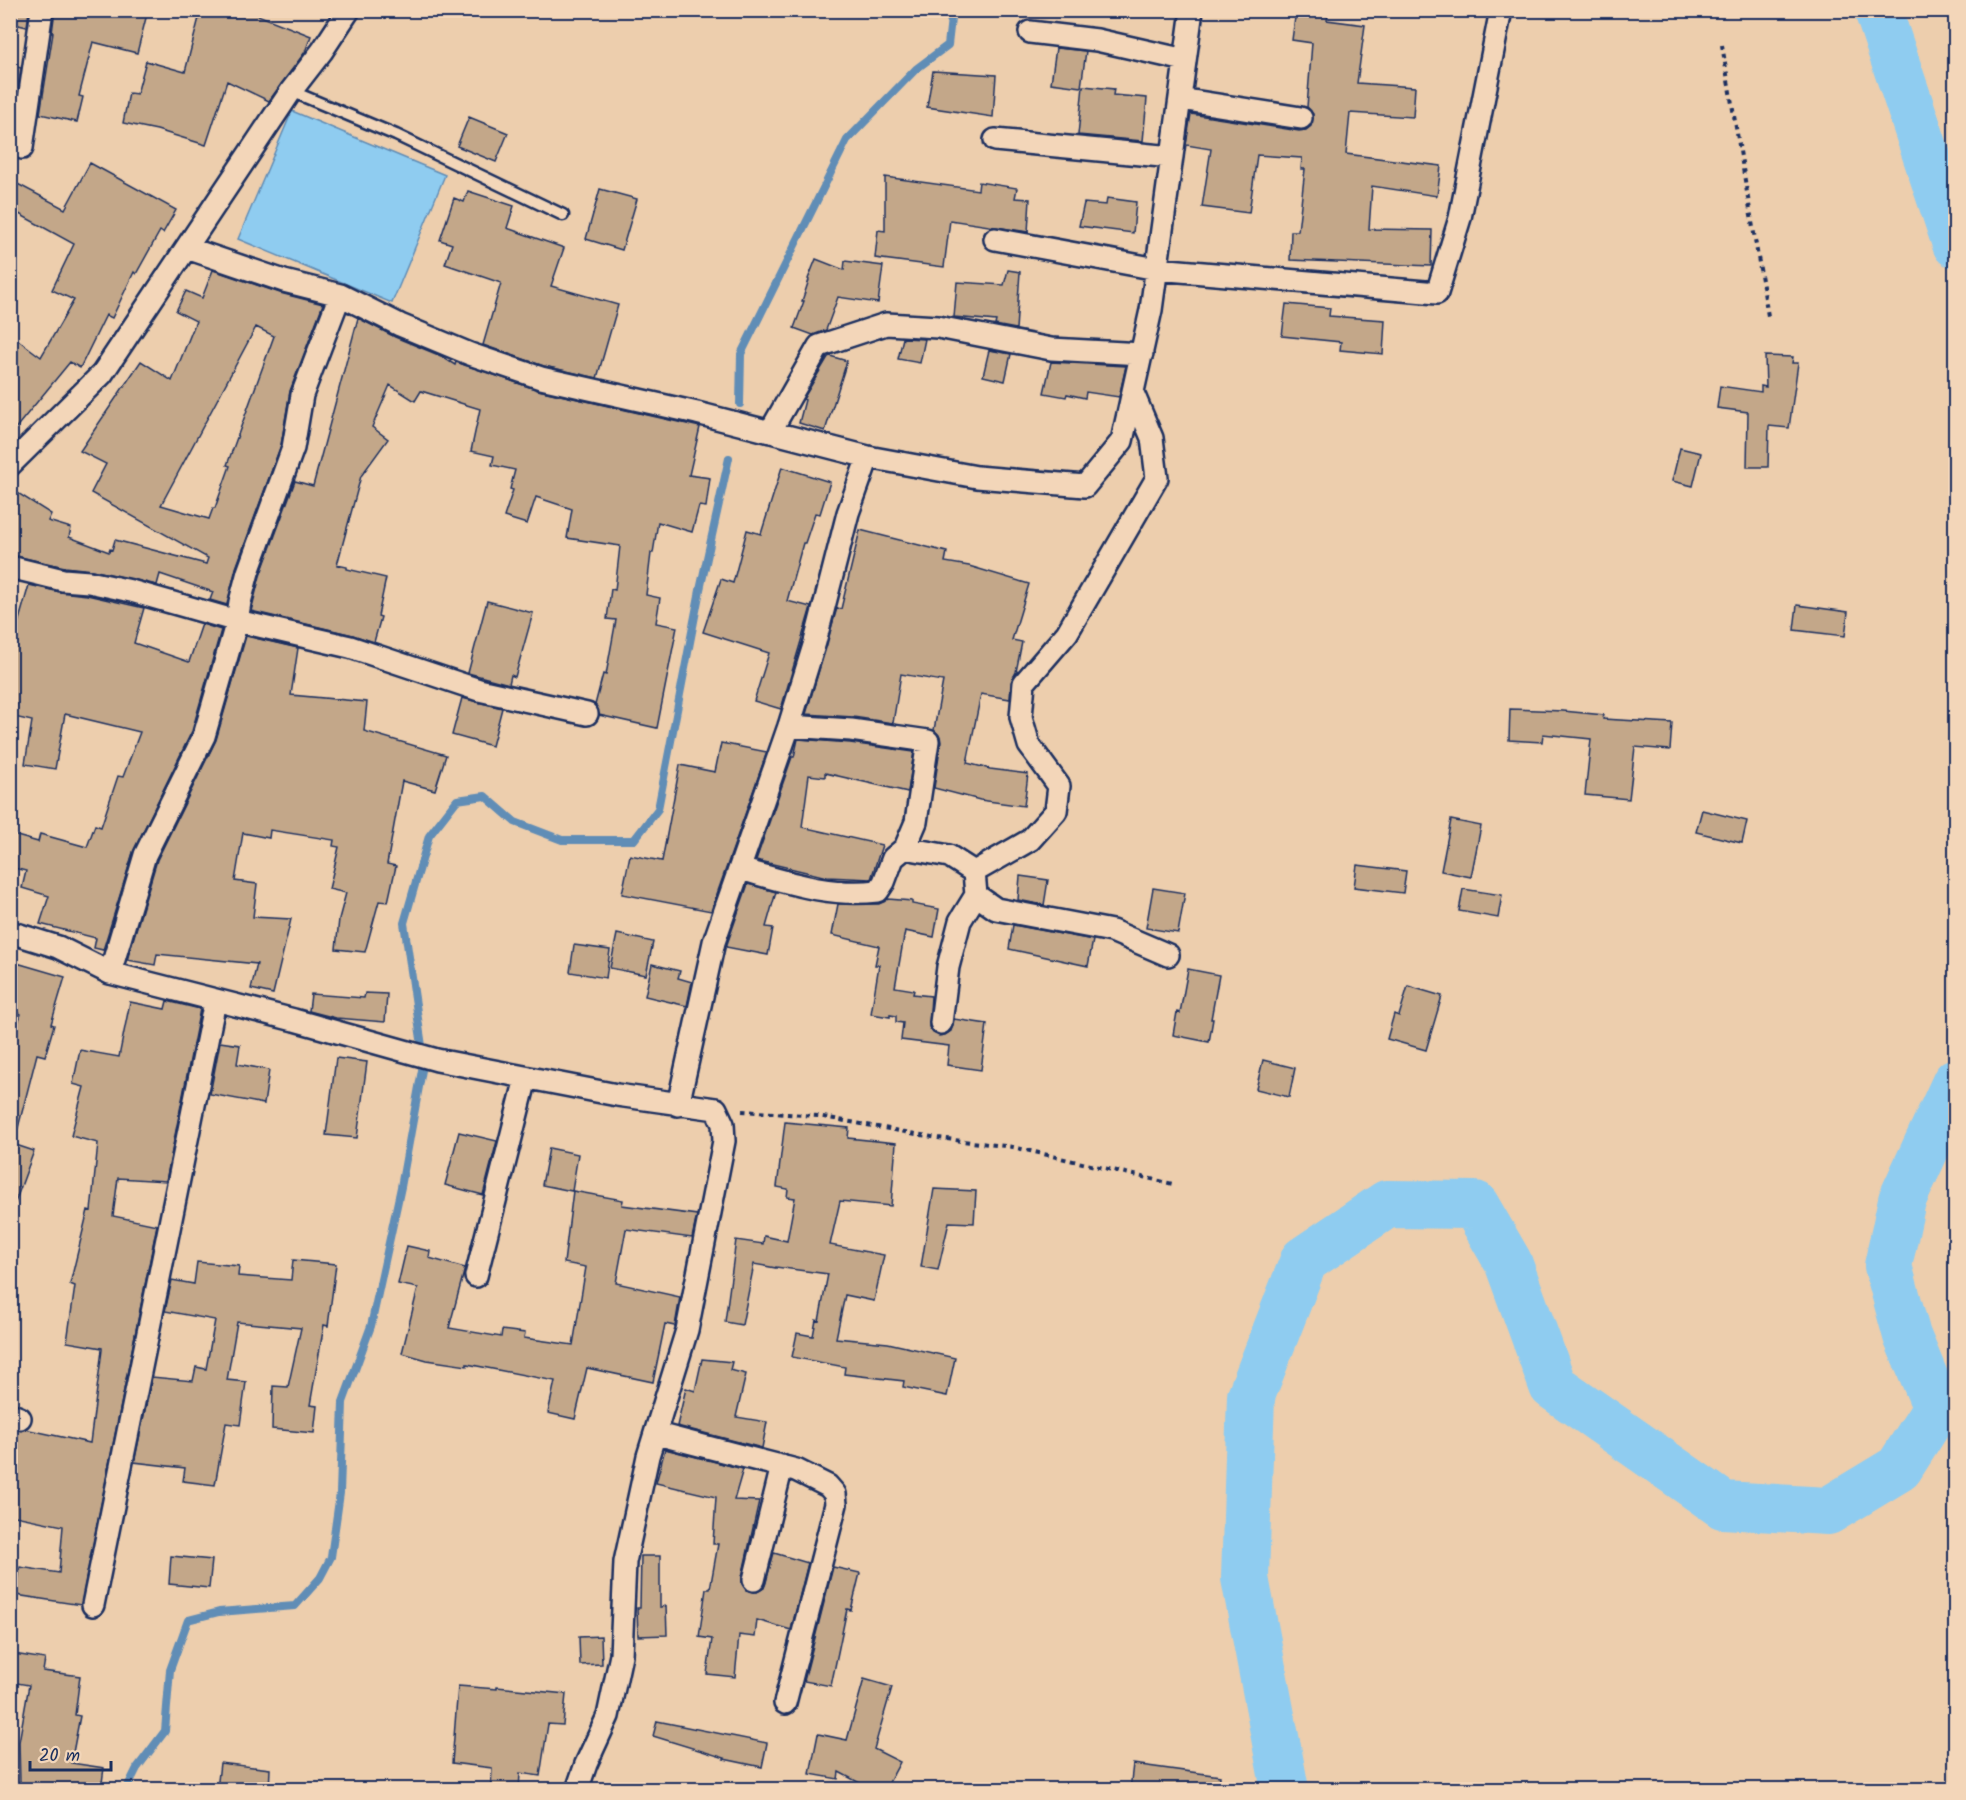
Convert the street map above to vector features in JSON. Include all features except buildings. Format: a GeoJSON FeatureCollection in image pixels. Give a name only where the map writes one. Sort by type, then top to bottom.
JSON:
{"type":"FeatureCollection","features":[{"type":"Feature","properties":{"kind":"street"},"geometry":{"type":"LineString","coordinates":[[22,148],[42,10]]}},
{"type":"Feature","properties":{"kind":"street"},"geometry":{"type":"LineString","coordinates":[[10,465],[102,374],[291,91],[322,51],[349,10]]}},
{"type":"Feature","properties":{"kind":"street"},"geometry":{"type":"LineString","coordinates":[[187,248],[340,296],[400,325],[470,354],[541,378],[697,413],[868,457],[977,477],[1085,486],[1122,441],[1142,354],[1157,269],[1192,10]]}},
{"type":"Feature","properties":{"kind":"street"},"geometry":{"type":"LineString","coordinates":[[996,239],[1157,269],[1437,293],[1460,218],[1501,10]]}},
{"type":"Feature","properties":{"kind":"street"},"geometry":{"type":"LineString","coordinates":[[1030,32],[1097,40],[1185,60]]}},
{"type":"Feature","properties":{"kind":"street"},"geometry":{"type":"LineString","coordinates":[[1180,99],[1302,118]]}},
{"type":"Feature","properties":{"kind":"street"},"geometry":{"type":"LineString","coordinates":[[995,140],[1172,157]]}},
{"type":"Feature","properties":{"kind":"street"},"geometry":{"type":"LineString","coordinates":[[110,973],[145,855],[204,736],[237,621],[248,572],[293,448],[302,395],[340,296]]}},
{"type":"Feature","properties":{"kind":"street"},"geometry":{"type":"LineString","coordinates":[[770,432],[819,345],[886,324],[938,327],[1051,350],[1142,354]]}},
{"type":"Feature","properties":{"kind":"street"},"geometry":{"type":"LineString","coordinates":[[974,872],[1030,840],[1056,811],[1059,786],[1029,745],[1021,717],[1024,683],[1067,633],[1157,478],[1152,438],[1133,393]]}},
{"type":"Feature","properties":{"kind":"street"},"geometry":{"type":"LineString","coordinates":[[678,1104],[714,942],[789,726],[815,642],[848,513],[868,457]]}},
{"type":"Feature","properties":{"kind":"street"},"geometry":{"type":"LineString","coordinates":[[10,567],[63,580],[89,582],[131,591],[237,621],[351,647],[479,690],[587,714]]}},
{"type":"Feature","properties":{"kind":"street"},"geometry":{"type":"LineString","coordinates":[[740,869],[814,890],[878,891],[893,858],[905,848],[915,822],[928,741],[851,730],[789,726]]}},
{"type":"Feature","properties":{"kind":"street"},"geometry":{"type":"LineString","coordinates":[[905,848],[949,856],[974,872]]}},
{"type":"Feature","properties":{"kind":"street"},"geometry":{"type":"LineString","coordinates":[[941,1023],[948,967],[960,921],[976,895],[974,872]]}},
{"type":"Feature","properties":{"kind":"street"},"geometry":{"type":"LineString","coordinates":[[976,895],[996,909],[1112,931],[1168,955]]}},
{"type":"Feature","properties":{"kind":"street"},"geometry":{"type":"LineString","coordinates":[[10,932],[58,947],[110,973],[294,1020],[437,1060],[526,1078],[716,1109],[723,1124],[724,1141],[687,1330],[657,1434],[648,1456],[626,1562],[621,1655],[608,1716],[577,1790]]}},
{"type":"Feature","properties":{"kind":"street"},"geometry":{"type":"LineString","coordinates":[[93,1605],[127,1425],[183,1168],[215,1001]]}},
{"type":"Feature","properties":{"kind":"street"},"geometry":{"type":"LineString","coordinates":[[476,1276],[526,1078]]}},
{"type":"Feature","properties":{"kind":"street"},"geometry":{"type":"LineString","coordinates":[[657,1434],[796,1470],[828,1486],[835,1494],[836,1504],[786,1703]]}},
{"type":"Feature","properties":{"kind":"street"},"geometry":{"type":"LineString","coordinates":[[754,1580],[782,1466]]}},
{"type":"Feature","properties":{"kind":"lane"},"geometry":{"type":"LineString","coordinates":[[291,91],[396,135],[562,215]]}},
{"type":"Feature","properties":{"kind":"path"},"geometry":{"type":"LineString","coordinates":[[1722,45],[1768,316]]}},
{"type":"Feature","properties":{"kind":"path"},"geometry":{"type":"LineString","coordinates":[[716,1109],[818,1116],[938,1138],[1013,1147],[1173,1184]]}},
{"type":"Feature","properties":{"kind":"water"},"geometry":{"type":"Polygon","coordinates":[[[292,111],[445,175],[392,303],[238,239],[292,111]]]}},
{"type":"Feature","properties":{"kind":"waterway"},"geometry":{"type":"LineString","coordinates":[[740,404],[741,354],[847,140],[916,69],[948,45],[952,10]]}},
{"type":"Feature","properties":{"kind":"waterway"},"geometry":{"type":"LineString","coordinates":[[1878,10],[1956,244]]}},
{"type":"Feature","properties":{"kind":"waterway"},"geometry":{"type":"LineString","coordinates":[[422,1046],[404,923],[429,836],[457,800],[485,796],[515,822],[562,840],[634,840],[658,809],[700,590],[729,458]]}},
{"type":"Feature","properties":{"kind":"waterway"},"geometry":{"type":"LineString","coordinates":[[126,1790],[137,1768],[165,1731],[170,1670],[188,1620],[219,1612],[295,1606],[320,1578],[331,1557],[340,1493],[343,1402],[371,1326],[401,1187],[422,1070]]}},
{"type":"Feature","properties":{"kind":"waterway"},"geometry":{"type":"LineString","coordinates":[[1285,1790],[1245,1578],[1251,1396],[1304,1260],[1387,1204],[1475,1205],[1508,1262],[1553,1386],[1723,1505],[1828,1511],[1899,1468],[1937,1408],[1907,1336],[1888,1266],[1902,1200],[1956,1082]]}}]}
